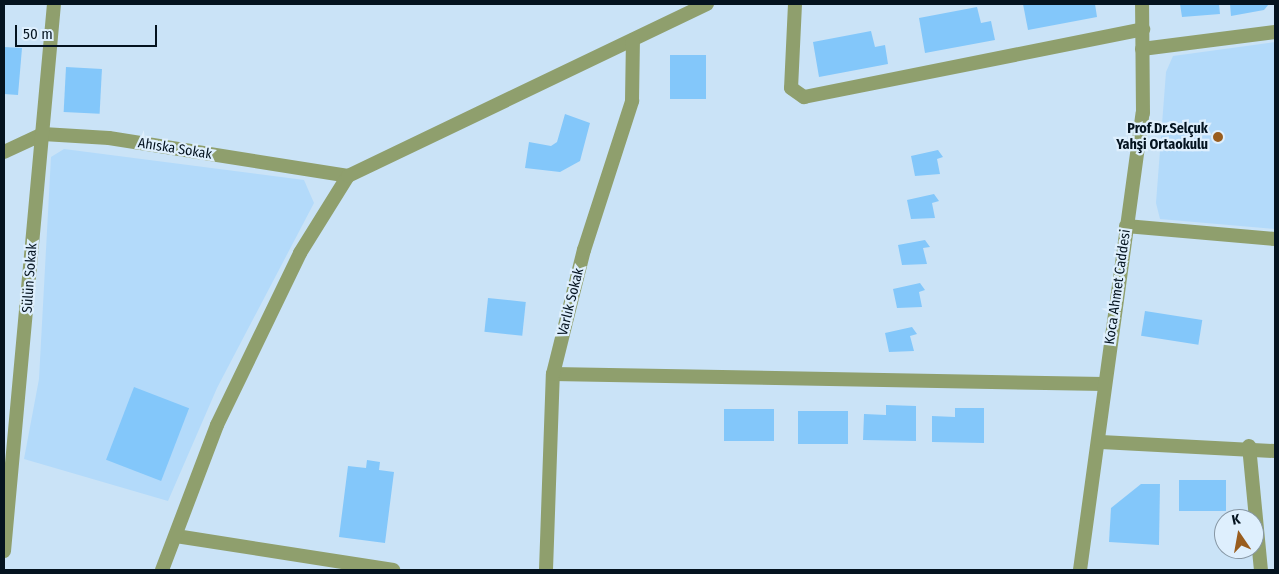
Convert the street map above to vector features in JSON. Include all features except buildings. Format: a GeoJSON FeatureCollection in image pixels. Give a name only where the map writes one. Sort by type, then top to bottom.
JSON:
{"type":"FeatureCollection","features":[{"type":"Feature","properties":{"kind":"street","name":"Sülün Sokak"},"geometry":{"type":"LineString","coordinates":[[4,552],[54,4]]}},
{"type":"Feature","properties":{"kind":"street"},"geometry":{"type":"LineString","coordinates":[[162,570],[217,425],[300,253],[348,176],[594,54],[633,40],[708,4]]}},
{"type":"Feature","properties":{"kind":"street"},"geometry":{"type":"LineString","coordinates":[[795,4],[791,88],[804,97],[1143,29]]}},
{"type":"Feature","properties":{"kind":"street","name":"Koca Ahmet Caddesi"},"geometry":{"type":"LineString","coordinates":[[1080,570],[1101,442],[1104,384],[1143,113],[1142,4]]}},
{"type":"Feature","properties":{"kind":"street"},"geometry":{"type":"LineString","coordinates":[[1142,49],[1275,32]]}},
{"type":"Feature","properties":{"kind":"street","name":"Varlık Sokak"},"geometry":{"type":"LineString","coordinates":[[546,570],[553,374],[584,250],[632,101],[633,40]]}},
{"type":"Feature","properties":{"kind":"street","name":"Ahıska Sokak"},"geometry":{"type":"LineString","coordinates":[[4,152],[43,134],[108,138],[348,176]]}},
{"type":"Feature","properties":{"kind":"street"},"geometry":{"type":"LineString","coordinates":[[1126,226],[1275,239]]}},
{"type":"Feature","properties":{"kind":"street"},"geometry":{"type":"LineString","coordinates":[[553,374],[1104,384]]}},
{"type":"Feature","properties":{"kind":"street"},"geometry":{"type":"LineString","coordinates":[[1101,442],[1249,446],[1275,451]]}},
{"type":"Feature","properties":{"kind":"street"},"geometry":{"type":"LineString","coordinates":[[1249,446],[1261,570]]}},
{"type":"Feature","properties":{"kind":"street"},"geometry":{"type":"LineString","coordinates":[[176,536],[394,570]]}},
{"type":"Feature","properties":{"kind":"shaded area","name":"Prof.Dr.Selçuk Yahşi Ortaokulu"},"geometry":{"type":"Polygon","coordinates":[[[1275,42],[1275,229],[1160,219],[1156,203],[1166,72],[1173,56],[1275,42]]]}},
{"type":"Feature","properties":{"kind":"shaded area"},"geometry":{"type":"Polygon","coordinates":[[[64,149],[304,180],[314,203],[217,388],[168,501],[24,459],[39,379],[51,157],[64,149]]]}},
{"type":"Feature","properties":{"kind":"place","name":"Prof.Dr.Selçuk Yahşi Ortaokulu"},"geometry":{"type":"Point","coordinates":[1218,137]}}]}
